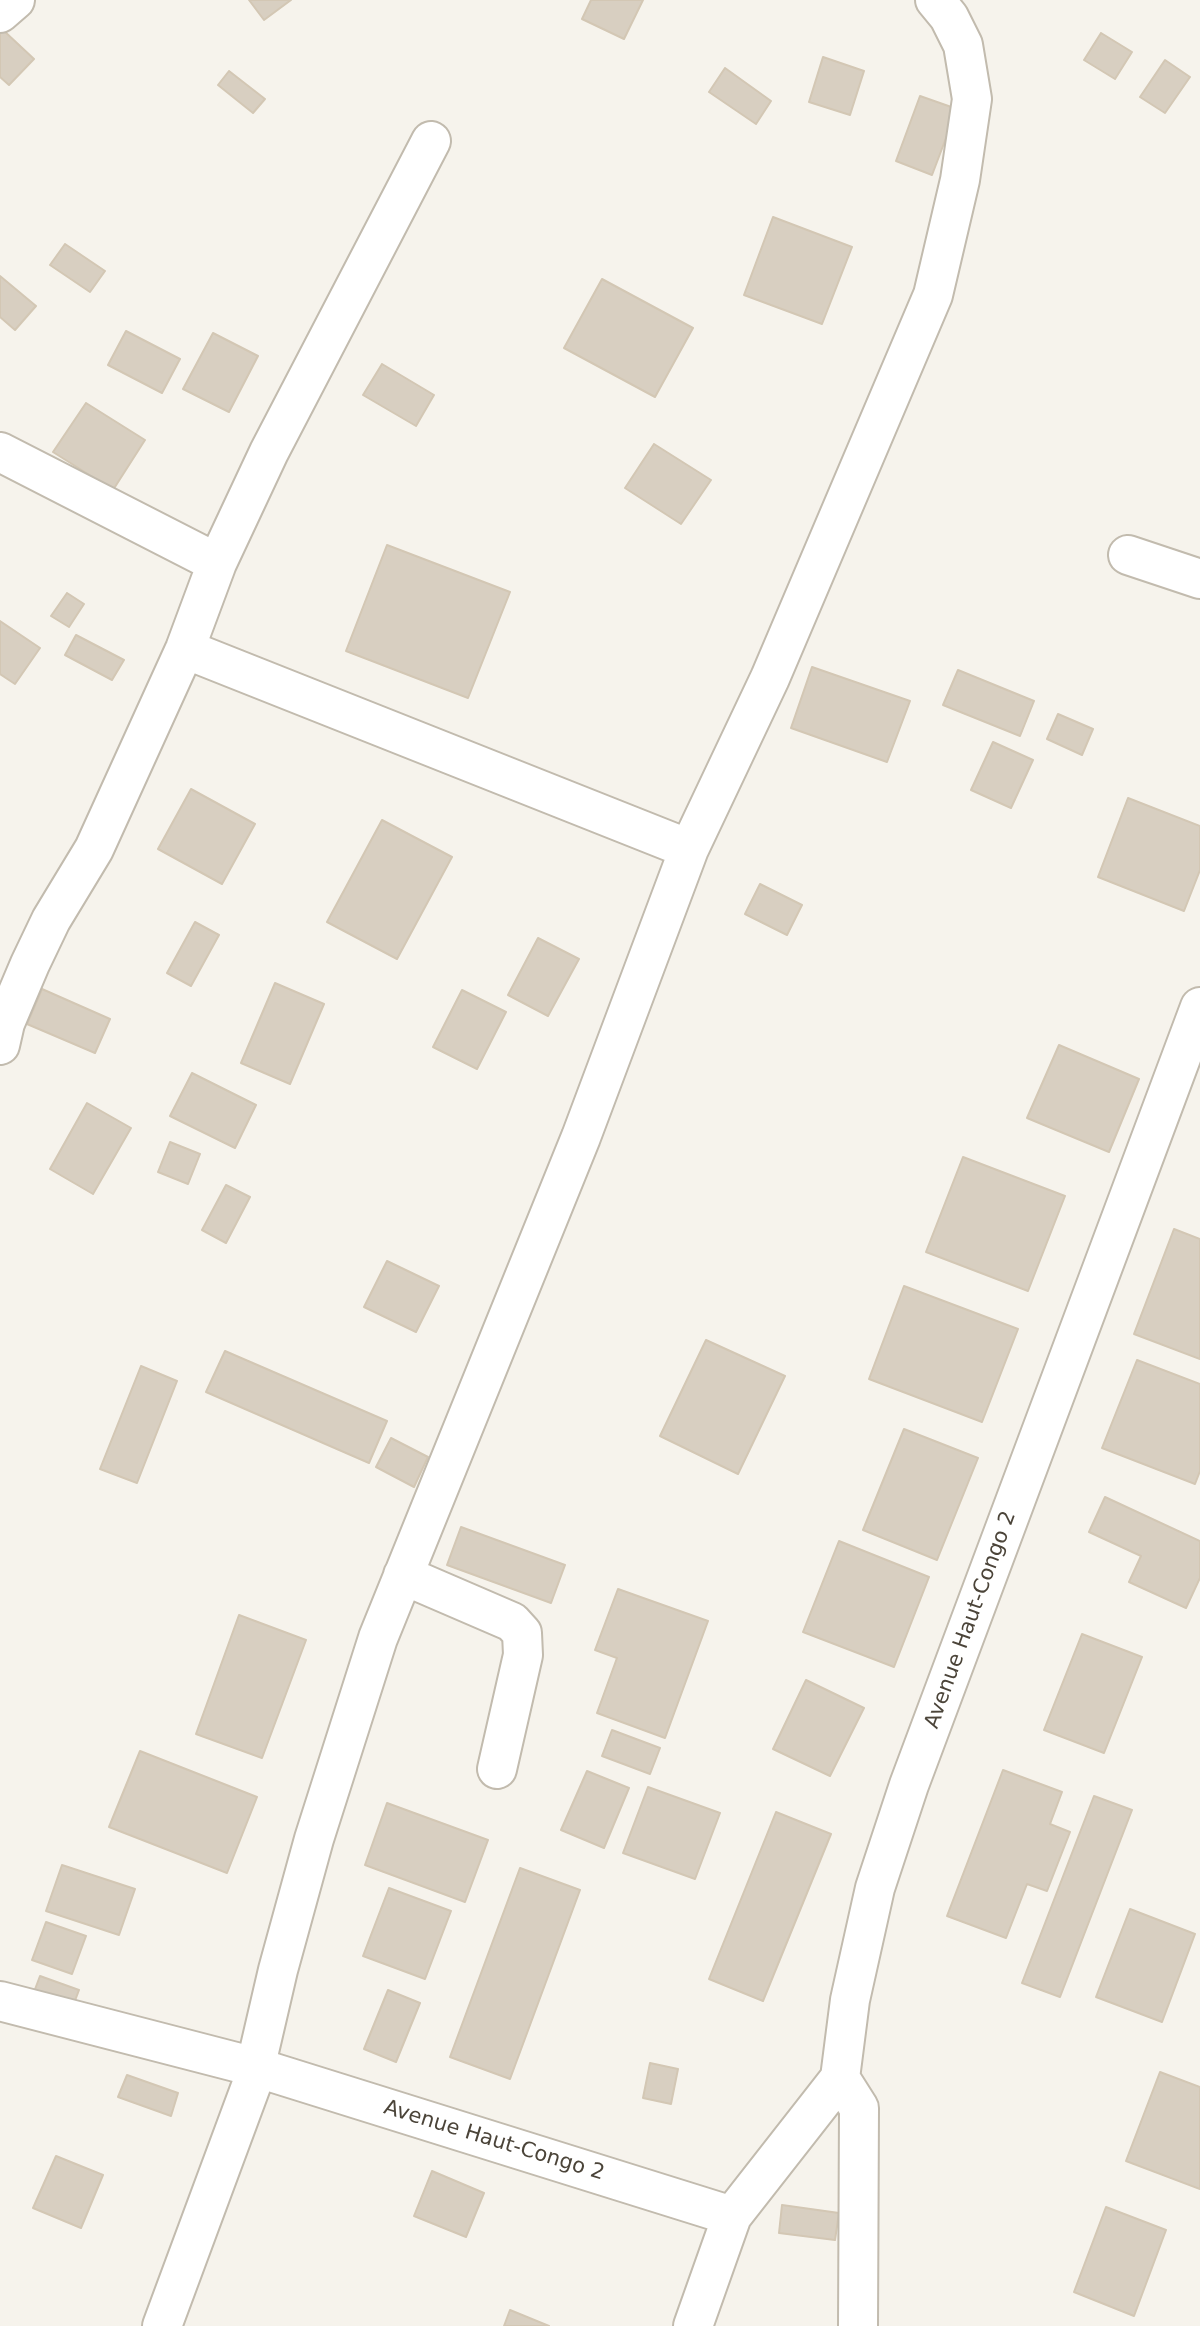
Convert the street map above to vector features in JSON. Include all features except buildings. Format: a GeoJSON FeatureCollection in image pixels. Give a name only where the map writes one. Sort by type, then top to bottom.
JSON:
{"type":"FeatureCollection","features":[{"type":"Feature","properties":{"kind":"street"},"geometry":{"type":"LineString","coordinates":[[0,13],[15,0]]}},
{"type":"Feature","properties":{"kind":"street"},"geometry":{"type":"LineString","coordinates":[[162,2326],[256,2067],[278,1970],[314,1839],[377,1638],[581,1137],[690,849],[770,678],[933,295],[960,180],[972,99],[963,45],[948,16],[935,0]]}},
{"type":"Feature","properties":{"kind":"street"},"geometry":{"type":"LineString","coordinates":[[0,1045],[5,1023],[30,964],[51,920],[94,849],[185,649],[217,563],[269,452],[430,141]]}},
{"type":"Feature","properties":{"kind":"street"},"geometry":{"type":"LineString","coordinates":[[0,452],[217,563]]}},
{"type":"Feature","properties":{"kind":"street"},"geometry":{"type":"LineString","coordinates":[[1128,555],[1200,579]]}},
{"type":"Feature","properties":{"kind":"street"},"geometry":{"type":"LineString","coordinates":[[185,649],[690,849]]}},
{"type":"Feature","properties":{"kind":"street","name":"Avenue Haut-Congo 2"},"geometry":{"type":"LineString","coordinates":[[840,2078],[850,2000],[879,1875],[909,1785],[1200,1007]]}},
{"type":"Feature","properties":{"kind":"street"},"geometry":{"type":"LineString","coordinates":[[403,1575],[512,1622],[522,1633],[523,1655],[497,1769]]}},
{"type":"Feature","properties":{"kind":"street","name":"Avenue Haut-Congo 2"},"geometry":{"type":"LineString","coordinates":[[0,2001],[256,2067],[732,2216]]}},
{"type":"Feature","properties":{"kind":"street"},"geometry":{"type":"LineString","coordinates":[[693,2326],[732,2216],[840,2078],[859,2108],[858,2326]]}}]}
